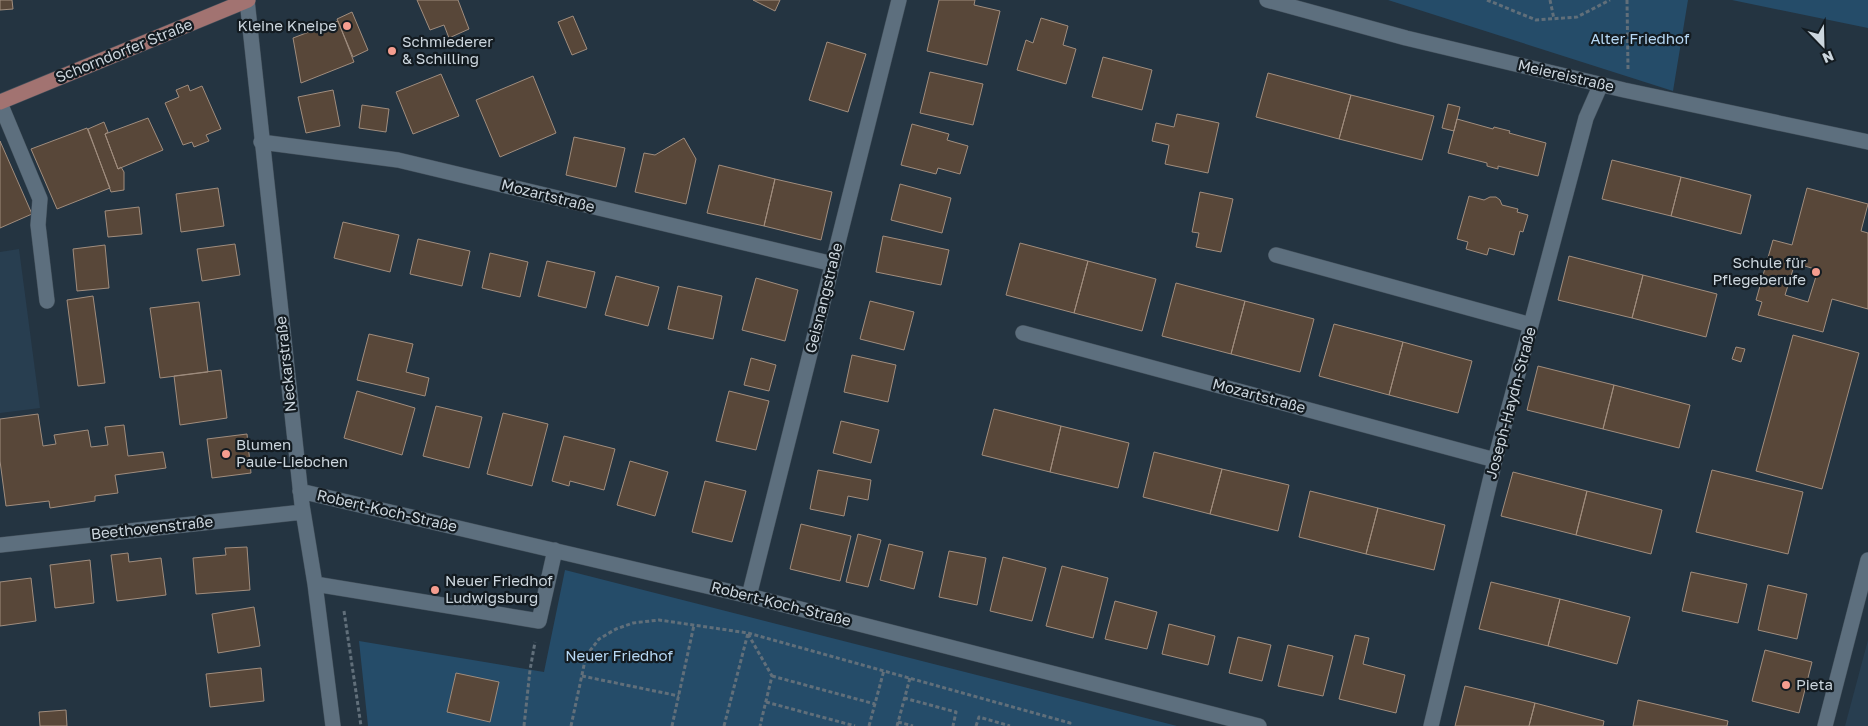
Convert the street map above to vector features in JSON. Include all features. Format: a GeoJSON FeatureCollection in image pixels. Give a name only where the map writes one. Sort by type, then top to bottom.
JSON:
{"type":"FeatureCollection","features":[{"type":"Feature","properties":{"kind":"main road","name":"Schorndorfer Straße"},"geometry":{"type":"LineString","coordinates":[[0,103],[247,0]]}},
{"type":"Feature","properties":{"kind":"street","name":"Neckarstraße"},"geometry":{"type":"LineString","coordinates":[[247,0],[300,491],[315,584],[333,726]]}},
{"type":"Feature","properties":{"kind":"street","name":"Geisnangstraße"},"geometry":{"type":"LineString","coordinates":[[749,596],[899,0]]}},
{"type":"Feature","properties":{"kind":"street","name":"Meiereistraße"},"geometry":{"type":"LineString","coordinates":[[1267,0],[1406,38],[1624,90],[1868,142]]}},
{"type":"Feature","properties":{"kind":"street","name":"Joseph-Haydn-Straße"},"geometry":{"type":"LineString","coordinates":[[1430,726],[1495,460],[1586,118],[1601,84]]}},
{"type":"Feature","properties":{"kind":"street"},"geometry":{"type":"LineString","coordinates":[[0,103],[40,199],[38,225],[46,301]]}},
{"type":"Feature","properties":{"kind":"street","name":"Mozartstraße"},"geometry":{"type":"LineString","coordinates":[[261,142],[398,160],[833,264]]}},
{"type":"Feature","properties":{"kind":"street"},"geometry":{"type":"LineString","coordinates":[[1276,255],[1531,325]]}},
{"type":"Feature","properties":{"kind":"street","name":"Mozartstraße"},"geometry":{"type":"LineString","coordinates":[[1023,333],[1495,460]]}},
{"type":"Feature","properties":{"kind":"street","name":"Robert-Koch-Straße"},"geometry":{"type":"LineString","coordinates":[[300,491],[749,596],[1259,726]]}},
{"type":"Feature","properties":{"kind":"street","name":"Beethovenstraße"},"geometry":{"type":"LineString","coordinates":[[0,545],[303,512]]}},
{"type":"Feature","properties":{"kind":"street"},"geometry":{"type":"LineString","coordinates":[[315,584],[539,622],[556,550]]}},
{"type":"Feature","properties":{"kind":"street"},"geometry":{"type":"LineString","coordinates":[[1825,726],[1868,560]]}},
{"type":"Feature","properties":{"kind":"path"},"geometry":{"type":"LineString","coordinates":[[1487,0],[1536,20],[1577,17],[1610,0]]}},
{"type":"Feature","properties":{"kind":"path"},"geometry":{"type":"LineString","coordinates":[[1550,0],[1554,19]]}},
{"type":"Feature","properties":{"kind":"path"},"geometry":{"type":"LineString","coordinates":[[1624,90],[1628,71],[1627,0]]}},
{"type":"Feature","properties":{"kind":"path"},"geometry":{"type":"LineString","coordinates":[[340,588],[361,726]]}},
{"type":"Feature","properties":{"kind":"path"},"geometry":{"type":"LineString","coordinates":[[571,726],[586,656],[599,639],[616,629],[634,623],[659,620],[748,633],[1070,723],[1069,726]]}},
{"type":"Feature","properties":{"kind":"path"},"geometry":{"type":"LineString","coordinates":[[524,726],[530,670],[539,622]]}},
{"type":"Feature","properties":{"kind":"path"},"geometry":{"type":"LineString","coordinates":[[672,726],[694,625]]}},
{"type":"Feature","properties":{"kind":"path"},"geometry":{"type":"LineString","coordinates":[[748,633],[772,676],[760,726]]}},
{"type":"Feature","properties":{"kind":"path"},"geometry":{"type":"LineString","coordinates":[[724,726],[748,633]]}},
{"type":"Feature","properties":{"kind":"path"},"geometry":{"type":"LineString","coordinates":[[869,726],[884,670]]}},
{"type":"Feature","properties":{"kind":"path"},"geometry":{"type":"LineString","coordinates":[[582,676],[679,696]]}},
{"type":"Feature","properties":{"kind":"path"},"geometry":{"type":"LineString","coordinates":[[772,676],[875,704]]}},
{"type":"Feature","properties":{"kind":"path"},"geometry":{"type":"LineString","coordinates":[[910,678],[897,724],[913,726]]}},
{"type":"Feature","properties":{"kind":"path"},"geometry":{"type":"LineString","coordinates":[[904,698],[956,712],[953,726]]}},
{"type":"Feature","properties":{"kind":"path"},"geometry":{"type":"LineString","coordinates":[[766,702],[856,726]]}},
{"type":"Feature","properties":{"kind":"path"},"geometry":{"type":"LineString","coordinates":[[976,726],[979,716],[1010,726]]}},
{"type":"Feature","properties":{"kind":"shaded area"},"geometry":{"type":"Polygon","coordinates":[[[19,249],[40,408],[0,413],[0,252],[19,249]]]}},
{"type":"Feature","properties":{"kind":"shaded area"},"geometry":{"type":"Polygon","coordinates":[[[1868,640],[1868,726],[1845,726],[1868,640]]]}},
{"type":"Feature","properties":{"kind":"green space","name":"Alter Friedhof"},"geometry":{"type":"Polygon","coordinates":[[[1388,0],[1688,0],[1673,91],[1388,0]]]}},
{"type":"Feature","properties":{"kind":"green space"},"geometry":{"type":"Polygon","coordinates":[[[1732,0],[1868,0],[1868,28],[1732,0]]]}},
{"type":"Feature","properties":{"kind":"green space","name":"Neuer Friedhof"},"geometry":{"type":"Polygon","coordinates":[[[565,570],[1177,726],[368,726],[359,641],[544,672],[565,570]]]}},
{"type":"Feature","properties":{"kind":"building"},"geometry":{"type":"Polygon","coordinates":[[[0,0],[12,0],[13,9],[0,10],[0,0]]]}},
{"type":"Feature","properties":{"kind":"building"},"geometry":{"type":"Polygon","coordinates":[[[417,0],[458,0],[469,29],[449,38],[444,25],[430,30],[417,0]]]}},
{"type":"Feature","properties":{"kind":"building"},"geometry":{"type":"Polygon","coordinates":[[[753,0],[780,0],[775,11],[753,0]]]}},
{"type":"Feature","properties":{"kind":"building"},"geometry":{"type":"Polygon","coordinates":[[[939,0],[975,0],[974,5],[1000,11],[987,65],[927,51],[939,0]]]}},
{"type":"Feature","properties":{"kind":"building"},"geometry":{"type":"Polygon","coordinates":[[[352,12],[368,50],[353,57],[337,19],[352,12]]]}},
{"type":"Feature","properties":{"kind":"building"},"geometry":{"type":"Polygon","coordinates":[[[573,16],[587,49],[572,55],[558,22],[573,16]]]}},
{"type":"Feature","properties":{"kind":"building"},"geometry":{"type":"Polygon","coordinates":[[[1041,18],[1068,26],[1063,45],[1076,49],[1066,84],[1017,70],[1026,40],[1033,43],[1041,18]]]}},
{"type":"Feature","properties":{"kind":"building"},"geometry":{"type":"Polygon","coordinates":[[[338,21],[354,62],[301,83],[293,38],[338,21]]]}},
{"type":"Feature","properties":{"kind":"building"},"geometry":{"type":"Polygon","coordinates":[[[827,42],[866,54],[848,112],[809,100],[827,42]]]}},
{"type":"Feature","properties":{"kind":"building"},"geometry":{"type":"Polygon","coordinates":[[[1103,57],[1152,70],[1142,110],[1092,97],[1103,57]]]}},
{"type":"Feature","properties":{"kind":"building"},"geometry":{"type":"Polygon","coordinates":[[[930,72],[983,84],[973,125],[920,113],[930,72]]]}},
{"type":"Feature","properties":{"kind":"building"},"geometry":{"type":"Polygon","coordinates":[[[1268,73],[1351,95],[1339,139],[1256,117],[1268,73]]]}},
{"type":"Feature","properties":{"kind":"building"},"geometry":{"type":"Polygon","coordinates":[[[441,74],[459,116],[413,134],[396,92],[441,74]]]}},
{"type":"Feature","properties":{"kind":"building"},"geometry":{"type":"Polygon","coordinates":[[[533,76],[556,133],[500,157],[476,100],[533,76]]]}},
{"type":"Feature","properties":{"kind":"building"},"geometry":{"type":"Polygon","coordinates":[[[188,85],[190,91],[202,86],[221,129],[206,135],[209,141],[194,147],[192,142],[183,145],[165,103],[179,97],[176,90],[188,85]]]}},
{"type":"Feature","properties":{"kind":"building"},"geometry":{"type":"Polygon","coordinates":[[[333,90],[340,126],[306,133],[298,97],[333,90]]]}},
{"type":"Feature","properties":{"kind":"building"},"geometry":{"type":"Polygon","coordinates":[[[1351,95],[1434,116],[1422,160],[1339,139],[1351,95]]]}},
{"type":"Feature","properties":{"kind":"building"},"geometry":{"type":"Polygon","coordinates":[[[1448,104],[1460,107],[1454,131],[1442,128],[1448,104]]]}},
{"type":"Feature","properties":{"kind":"building"},"geometry":{"type":"Polygon","coordinates":[[[362,105],[389,109],[386,132],[359,128],[362,105]]]}},
{"type":"Feature","properties":{"kind":"building"},"geometry":{"type":"Polygon","coordinates":[[[1177,114],[1219,123],[1208,173],[1165,164],[1169,145],[1152,141],[1156,123],[1174,127],[1177,114]]]}},
{"type":"Feature","properties":{"kind":"building"},"geometry":{"type":"Polygon","coordinates":[[[148,118],[163,150],[118,169],[105,134],[148,118]]]}},
{"type":"Feature","properties":{"kind":"building"},"geometry":{"type":"Polygon","coordinates":[[[1457,119],[1493,129],[1494,127],[1510,131],[1509,133],[1546,143],[1538,176],[1498,166],[1498,169],[1487,166],[1487,163],[1448,153],[1457,119]]]}},
{"type":"Feature","properties":{"kind":"building"},"geometry":{"type":"Polygon","coordinates":[[[104,122],[108,132],[105,134],[118,169],[121,167],[124,172],[124,190],[111,192],[88,129],[104,122]]]}},
{"type":"Feature","properties":{"kind":"building"},"geometry":{"type":"Polygon","coordinates":[[[912,124],[949,134],[947,140],[968,146],[960,174],[938,168],[936,174],[901,165],[912,124]]]}},
{"type":"Feature","properties":{"kind":"building"},"geometry":{"type":"Polygon","coordinates":[[[87,128],[110,188],[57,209],[31,149],[87,128]]]}},
{"type":"Feature","properties":{"kind":"building"},"geometry":{"type":"Polygon","coordinates":[[[574,137],[625,148],[616,187],[566,175],[574,137]]]}},
{"type":"Feature","properties":{"kind":"building"},"geometry":{"type":"Polygon","coordinates":[[[684,138],[696,159],[686,204],[635,192],[644,153],[655,155],[684,138]]]}},
{"type":"Feature","properties":{"kind":"building"},"geometry":{"type":"Polygon","coordinates":[[[0,141],[32,214],[0,228],[0,141]]]}},
{"type":"Feature","properties":{"kind":"building"},"geometry":{"type":"Polygon","coordinates":[[[1612,160],[1681,177],[1671,216],[1602,199],[1612,160]]]}},
{"type":"Feature","properties":{"kind":"building"},"geometry":{"type":"Polygon","coordinates":[[[719,165],[775,179],[764,226],[707,213],[719,165]]]}},
{"type":"Feature","properties":{"kind":"building"},"geometry":{"type":"Polygon","coordinates":[[[1681,177],[1751,195],[1741,234],[1671,216],[1681,177]]]}},
{"type":"Feature","properties":{"kind":"building"},"geometry":{"type":"Polygon","coordinates":[[[775,179],[832,192],[821,240],[764,226],[775,179]]]}},
{"type":"Feature","properties":{"kind":"building"},"geometry":{"type":"Polygon","coordinates":[[[900,184],[951,198],[942,233],[891,220],[900,184]]]}},
{"type":"Feature","properties":{"kind":"building"},"geometry":{"type":"Polygon","coordinates":[[[218,188],[224,226],[181,232],[176,194],[218,188]]]}},
{"type":"Feature","properties":{"kind":"building","name":"Schule für Pflegeberufe"},"geometry":{"type":"Polygon","coordinates":[[[1807,188],[1868,204],[1861,231],[1868,233],[1868,309],[1832,299],[1823,332],[1758,315],[1762,302],[1756,300],[1773,240],[1792,245],[1807,188]],[[1795,263],[1785,295],[1808,302],[1818,270],[1795,263]]]}},
{"type":"Feature","properties":{"kind":"building"},"geometry":{"type":"Polygon","coordinates":[[[1200,192],[1233,199],[1221,252],[1196,247],[1199,233],[1192,232],[1200,192]]]}},
{"type":"Feature","properties":{"kind":"building"},"geometry":{"type":"Polygon","coordinates":[[[1469,196],[1484,200],[1496,197],[1502,205],[1518,209],[1517,212],[1528,215],[1523,232],[1520,231],[1514,255],[1489,248],[1487,255],[1466,249],[1468,242],[1457,239],[1469,196]]]}},
{"type":"Feature","properties":{"kind":"building"},"geometry":{"type":"Polygon","coordinates":[[[139,207],[142,234],[108,237],[105,211],[139,207]]]}},
{"type":"Feature","properties":{"kind":"building"},"geometry":{"type":"Polygon","coordinates":[[[343,222],[399,235],[390,272],[334,258],[343,222]]]}},
{"type":"Feature","properties":{"kind":"building"},"geometry":{"type":"Polygon","coordinates":[[[883,236],[949,250],[941,285],[876,272],[883,236]]]}},
{"type":"Feature","properties":{"kind":"building"},"geometry":{"type":"Polygon","coordinates":[[[418,239],[470,251],[462,286],[410,274],[418,239]]]}},
{"type":"Feature","properties":{"kind":"building"},"geometry":{"type":"Polygon","coordinates":[[[1020,243],[1088,261],[1074,313],[1006,295],[1020,243]]]}},
{"type":"Feature","properties":{"kind":"building"},"geometry":{"type":"Polygon","coordinates":[[[235,244],[240,275],[202,281],[197,249],[235,244]]]}},
{"type":"Feature","properties":{"kind":"building"},"geometry":{"type":"Polygon","coordinates":[[[105,245],[109,288],[77,291],[73,249],[105,245]]]}},
{"type":"Feature","properties":{"kind":"building"},"geometry":{"type":"Polygon","coordinates":[[[490,253],[528,262],[520,297],[482,288],[490,253]]]}},
{"type":"Feature","properties":{"kind":"building"},"geometry":{"type":"Polygon","coordinates":[[[1569,256],[1643,275],[1632,318],[1558,300],[1569,256]]]}},
{"type":"Feature","properties":{"kind":"building"},"geometry":{"type":"Polygon","coordinates":[[[547,261],[595,272],[586,308],[538,296],[547,261]]]}},
{"type":"Feature","properties":{"kind":"building"},"geometry":{"type":"Polygon","coordinates":[[[1088,261],[1156,279],[1142,331],[1074,313],[1088,261]]]}},
{"type":"Feature","properties":{"kind":"building"},"geometry":{"type":"Polygon","coordinates":[[[1643,275],[1717,294],[1706,337],[1632,318],[1643,275]]]}},
{"type":"Feature","properties":{"kind":"building"},"geometry":{"type":"Polygon","coordinates":[[[616,276],[659,287],[648,326],[605,315],[616,276]]]}},
{"type":"Feature","properties":{"kind":"building"},"geometry":{"type":"Polygon","coordinates":[[[756,278],[798,290],[785,341],[742,330],[756,278]]]}},
{"type":"Feature","properties":{"kind":"building"},"geometry":{"type":"Polygon","coordinates":[[[1176,283],[1245,301],[1231,354],[1162,336],[1176,283]]]}},
{"type":"Feature","properties":{"kind":"building"},"geometry":{"type":"Polygon","coordinates":[[[678,286],[722,296],[713,339],[668,329],[678,286]]]}},
{"type":"Feature","properties":{"kind":"building"},"geometry":{"type":"Polygon","coordinates":[[[93,296],[105,383],[78,386],[67,300],[93,296]]]}},
{"type":"Feature","properties":{"kind":"building"},"geometry":{"type":"Polygon","coordinates":[[[870,301],[914,312],[904,350],[860,339],[870,301]]]}},
{"type":"Feature","properties":{"kind":"building"},"geometry":{"type":"Polygon","coordinates":[[[1245,301],[1314,319],[1300,372],[1231,354],[1245,301]]]}},
{"type":"Feature","properties":{"kind":"building"},"geometry":{"type":"Polygon","coordinates":[[[199,302],[208,372],[160,378],[150,308],[199,302]]]}},
{"type":"Feature","properties":{"kind":"building"},"geometry":{"type":"Polygon","coordinates":[[[1334,324],[1403,342],[1389,395],[1319,376],[1334,324]]]}},
{"type":"Feature","properties":{"kind":"building"},"geometry":{"type":"Polygon","coordinates":[[[369,334],[413,344],[406,372],[429,378],[425,396],[357,380],[369,334]]]}},
{"type":"Feature","properties":{"kind":"building"},"geometry":{"type":"Polygon","coordinates":[[[1793,335],[1859,353],[1822,489],[1756,471],[1793,335]]]}},
{"type":"Feature","properties":{"kind":"building"},"geometry":{"type":"Polygon","coordinates":[[[1403,342],[1472,361],[1458,413],[1389,395],[1403,342]]]}},
{"type":"Feature","properties":{"kind":"building"},"geometry":{"type":"Polygon","coordinates":[[[1736,347],[1745,349],[1741,362],[1732,359],[1736,347]]]}},
{"type":"Feature","properties":{"kind":"building"},"geometry":{"type":"Polygon","coordinates":[[[852,355],[896,365],[888,402],[844,392],[852,355]]]}},
{"type":"Feature","properties":{"kind":"building"},"geometry":{"type":"Polygon","coordinates":[[[751,358],[776,365],[769,391],[744,385],[751,358]]]}},
{"type":"Feature","properties":{"kind":"building"},"geometry":{"type":"Polygon","coordinates":[[[1538,366],[1614,385],[1603,429],[1527,410],[1538,366]]]}},
{"type":"Feature","properties":{"kind":"building"},"geometry":{"type":"Polygon","coordinates":[[[221,370],[227,418],[180,425],[174,376],[221,370]]]}},
{"type":"Feature","properties":{"kind":"building"},"geometry":{"type":"Polygon","coordinates":[[[1614,385],[1690,405],[1679,448],[1603,429],[1614,385]]]}},
{"type":"Feature","properties":{"kind":"building"},"geometry":{"type":"Polygon","coordinates":[[[357,391],[415,408],[402,455],[344,438],[357,391]]]}},
{"type":"Feature","properties":{"kind":"building"},"geometry":{"type":"Polygon","coordinates":[[[729,391],[769,401],[756,450],[716,441],[729,391]]]}},
{"type":"Feature","properties":{"kind":"building"},"geometry":{"type":"Polygon","coordinates":[[[436,406],[482,417],[469,468],[423,456],[436,406]]]}},
{"type":"Feature","properties":{"kind":"building"},"geometry":{"type":"Polygon","coordinates":[[[994,409],[1061,426],[1050,472],[982,455],[994,409]]]}},
{"type":"Feature","properties":{"kind":"building"},"geometry":{"type":"Polygon","coordinates":[[[503,413],[548,424],[532,486],[487,474],[503,413]]]}},
{"type":"Feature","properties":{"kind":"building"},"geometry":{"type":"Polygon","coordinates":[[[38,414],[43,446],[56,444],[54,435],[88,430],[91,447],[108,445],[105,427],[124,425],[128,456],[163,452],[166,468],[115,475],[118,493],[95,496],[95,501],[50,508],[49,501],[6,506],[0,461],[0,419],[38,414]]]}},
{"type":"Feature","properties":{"kind":"building"},"geometry":{"type":"Polygon","coordinates":[[[841,421],[879,430],[871,463],[833,453],[841,421]]]}},
{"type":"Feature","properties":{"kind":"building"},"geometry":{"type":"Polygon","coordinates":[[[1061,426],[1129,443],[1118,488],[1050,472],[1061,426]]]}},
{"type":"Feature","properties":{"kind":"building"},"geometry":{"type":"Polygon","coordinates":[[[247,434],[251,473],[212,478],[207,439],[247,434]]]}},
{"type":"Feature","properties":{"kind":"building"},"geometry":{"type":"Polygon","coordinates":[[[564,436],[615,449],[604,490],[570,481],[569,486],[552,481],[564,436]]]}},
{"type":"Feature","properties":{"kind":"building"},"geometry":{"type":"Polygon","coordinates":[[[1154,452],[1222,469],[1210,514],[1143,497],[1154,452]]]}},
{"type":"Feature","properties":{"kind":"building"},"geometry":{"type":"Polygon","coordinates":[[[630,461],[668,472],[655,516],[617,505],[630,461]]]}},
{"type":"Feature","properties":{"kind":"building"},"geometry":{"type":"Polygon","coordinates":[[[1222,469],[1289,485],[1278,531],[1210,514],[1222,469]]]}},
{"type":"Feature","properties":{"kind":"building"},"geometry":{"type":"Polygon","coordinates":[[[818,470],[871,480],[868,500],[848,496],[844,516],[810,509],[818,470]]]}},
{"type":"Feature","properties":{"kind":"building"},"geometry":{"type":"Polygon","coordinates":[[[1712,470],[1803,492],[1788,554],[1696,532],[1712,470]]]}},
{"type":"Feature","properties":{"kind":"building"},"geometry":{"type":"Polygon","coordinates":[[[1513,472],[1587,491],[1576,535],[1501,516],[1513,472]]]}},
{"type":"Feature","properties":{"kind":"building"},"geometry":{"type":"Polygon","coordinates":[[[705,481],[746,491],[732,542],[692,532],[705,481]]]}},
{"type":"Feature","properties":{"kind":"building"},"geometry":{"type":"Polygon","coordinates":[[[1310,491],[1378,508],[1366,554],[1299,537],[1310,491]]]}},
{"type":"Feature","properties":{"kind":"building"},"geometry":{"type":"Polygon","coordinates":[[[1587,491],[1662,510],[1651,554],[1576,535],[1587,491]]]}},
{"type":"Feature","properties":{"kind":"building"},"geometry":{"type":"Polygon","coordinates":[[[1378,508],[1445,525],[1434,570],[1366,554],[1378,508]]]}},
{"type":"Feature","properties":{"kind":"building"},"geometry":{"type":"Polygon","coordinates":[[[801,524],[851,536],[840,581],[790,569],[801,524]]]}},
{"type":"Feature","properties":{"kind":"building"},"geometry":{"type":"Polygon","coordinates":[[[858,534],[881,540],[868,587],[846,582],[858,534]]]}},
{"type":"Feature","properties":{"kind":"building"},"geometry":{"type":"Polygon","coordinates":[[[889,544],[923,552],[914,589],[880,580],[889,544]]]}},
{"type":"Feature","properties":{"kind":"building"},"geometry":{"type":"Polygon","coordinates":[[[247,547],[250,590],[196,594],[193,558],[226,555],[225,548],[247,547]]]}},
{"type":"Feature","properties":{"kind":"building"},"geometry":{"type":"Polygon","coordinates":[[[949,551],[986,558],[977,605],[939,597],[949,551]]]}},
{"type":"Feature","properties":{"kind":"building"},"geometry":{"type":"Polygon","coordinates":[[[128,553],[129,562],[161,558],[166,595],[117,601],[111,555],[128,553]]]}},
{"type":"Feature","properties":{"kind":"building"},"geometry":{"type":"Polygon","coordinates":[[[1003,557],[1046,568],[1032,621],[990,611],[1003,557]]]}},
{"type":"Feature","properties":{"kind":"building"},"geometry":{"type":"Polygon","coordinates":[[[90,560],[94,603],[55,608],[50,565],[90,560]]]}},
{"type":"Feature","properties":{"kind":"building"},"geometry":{"type":"Polygon","coordinates":[[[1062,566],[1108,578],[1093,638],[1046,626],[1062,566]]]}},
{"type":"Feature","properties":{"kind":"building"},"geometry":{"type":"Polygon","coordinates":[[[1691,572],[1747,584],[1738,623],[1682,611],[1691,572]]]}},
{"type":"Feature","properties":{"kind":"building"},"geometry":{"type":"Polygon","coordinates":[[[31,578],[36,621],[0,626],[0,582],[31,578]]]}},
{"type":"Feature","properties":{"kind":"building"},"geometry":{"type":"Polygon","coordinates":[[[1491,582],[1560,599],[1548,646],[1479,629],[1491,582]]]}},
{"type":"Feature","properties":{"kind":"building"},"geometry":{"type":"Polygon","coordinates":[[[1768,585],[1807,594],[1797,639],[1758,630],[1768,585]]]}},
{"type":"Feature","properties":{"kind":"building"},"geometry":{"type":"Polygon","coordinates":[[[1560,599],[1630,617],[1617,664],[1548,646],[1560,599]]]}},
{"type":"Feature","properties":{"kind":"building"},"geometry":{"type":"Polygon","coordinates":[[[1115,601],[1157,612],[1147,649],[1105,639],[1115,601]]]}},
{"type":"Feature","properties":{"kind":"building"},"geometry":{"type":"Polygon","coordinates":[[[254,607],[260,646],[218,653],[212,614],[254,607]]]}},
{"type":"Feature","properties":{"kind":"building"},"geometry":{"type":"Polygon","coordinates":[[[1169,624],[1215,636],[1208,665],[1162,654],[1169,624]]]}},
{"type":"Feature","properties":{"kind":"building"},"geometry":{"type":"Polygon","coordinates":[[[1355,635],[1369,638],[1363,664],[1405,675],[1396,713],[1339,699],[1355,635]]]}},
{"type":"Feature","properties":{"kind":"building"},"geometry":{"type":"Polygon","coordinates":[[[1238,637],[1271,645],[1262,681],[1229,673],[1238,637]]]}},
{"type":"Feature","properties":{"kind":"building"},"geometry":{"type":"Polygon","coordinates":[[[1288,645],[1333,656],[1323,696],[1278,686],[1288,645]]]}},
{"type":"Feature","properties":{"kind":"building"},"geometry":{"type":"Polygon","coordinates":[[[1765,650],[1812,662],[1799,713],[1752,701],[1765,650]]]}},
{"type":"Feature","properties":{"kind":"building"},"geometry":{"type":"Polygon","coordinates":[[[261,668],[264,701],[210,707],[206,674],[261,668]]]}},
{"type":"Feature","properties":{"kind":"building"},"geometry":{"type":"Polygon","coordinates":[[[456,673],[499,682],[490,722],[447,712],[456,673]]]}},
{"type":"Feature","properties":{"kind":"building"},"geometry":{"type":"Polygon","coordinates":[[[1465,686],[1535,703],[1529,726],[1455,726],[1465,686]]]}},
{"type":"Feature","properties":{"kind":"building"},"geometry":{"type":"Polygon","coordinates":[[[1638,700],[1728,721],[1727,726],[1633,726],[1638,700]]]}},
{"type":"Feature","properties":{"kind":"building"},"geometry":{"type":"Polygon","coordinates":[[[1535,703],[1604,721],[1603,726],[1529,726],[1535,703]]]}},
{"type":"Feature","properties":{"kind":"building"},"geometry":{"type":"Polygon","coordinates":[[[66,710],[67,726],[40,726],[39,712],[66,710]]]}},
{"type":"Feature","properties":{"kind":"place","name":"Kleine Kneipe"},"geometry":{"type":"Point","coordinates":[347,26]}},
{"type":"Feature","properties":{"kind":"place","name":"Schmiederer & Schilling"},"geometry":{"type":"Point","coordinates":[392,51]}},
{"type":"Feature","properties":{"kind":"place","name":"Schule für Pflegeberufe"},"geometry":{"type":"Point","coordinates":[1816,272]}},
{"type":"Feature","properties":{"kind":"place","name":"Blumen Paule-Liebchen"},"geometry":{"type":"Point","coordinates":[226,454]}},
{"type":"Feature","properties":{"kind":"place","name":"Neuer Friedhof Ludwigsburg"},"geometry":{"type":"Point","coordinates":[435,590]}},
{"type":"Feature","properties":{"kind":"place","name":"Pieta"},"geometry":{"type":"Point","coordinates":[1786,685]}}]}
